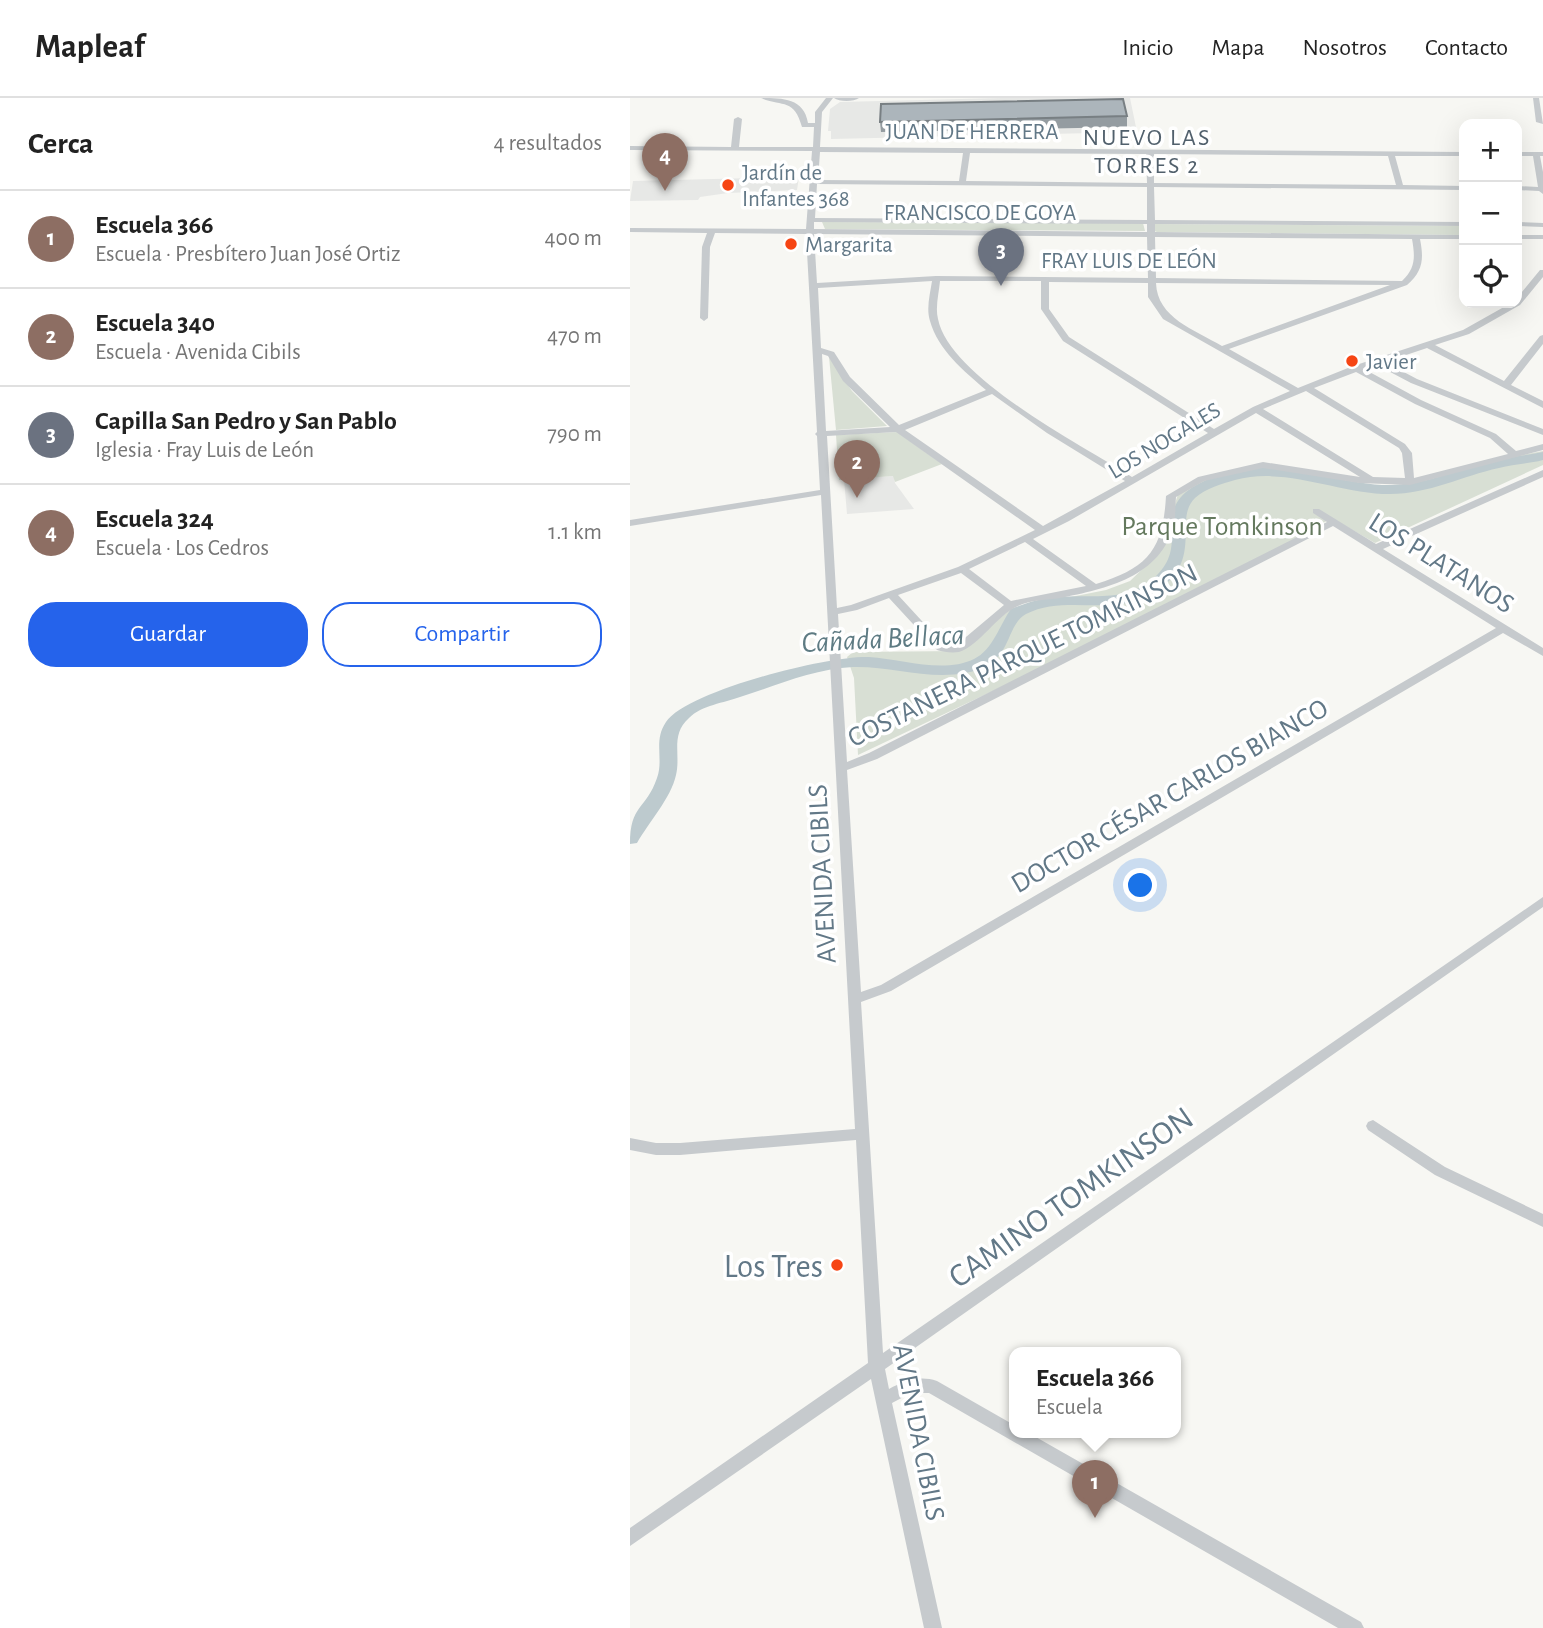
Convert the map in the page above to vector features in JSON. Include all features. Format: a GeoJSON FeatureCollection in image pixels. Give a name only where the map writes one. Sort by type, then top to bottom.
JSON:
{"type":"FeatureCollection","features":[{"type":"Feature","properties":{"kind":"street"},"geometry":{"type":"LineString","coordinates":[[764,98],[797,105],[803,111],[805,125],[818,125]]}},
{"type":"Feature","properties":{"kind":"street"},"geometry":{"type":"LineString","coordinates":[[798,98],[813,106],[829,99]]}},
{"type":"Feature","properties":{"kind":"street"},"geometry":{"type":"LineString","coordinates":[[837,98],[856,98]]}},
{"type":"Feature","properties":{"kind":"street"},"geometry":{"type":"LineString","coordinates":[[1536,98],[1539,122]]}},
{"type":"Feature","properties":{"kind":"street","name":"AVENIDA CIBILS"},"geometry":{"type":"LineString","coordinates":[[813,106],[818,125],[810,225],[820,434],[876,1366],[933,1628]]}},
{"type":"Feature","properties":{"kind":"street"},"geometry":{"type":"LineString","coordinates":[[735,147],[738,119]]}},
{"type":"Feature","properties":{"kind":"street","name":"JUAN DE HERRERA"},"geometry":{"type":"LineString","coordinates":[[630,148],[1459,154]]}},
{"type":"Feature","properties":{"kind":"street"},"geometry":{"type":"LineString","coordinates":[[962,184],[967,150]]}},
{"type":"Feature","properties":{"kind":"street"},"geometry":{"type":"LineString","coordinates":[[1150,151],[1152,297],[1166,317],[1220,349],[1301,389],[1402,446],[1408,453],[1410,482]]}},
{"type":"Feature","properties":{"kind":"street"},"geometry":{"type":"LineString","coordinates":[[1391,153],[1399,187]]}},
{"type":"Feature","properties":{"kind":"street"},"geometry":{"type":"LineString","coordinates":[[1522,154],[1540,154],[1543,190],[1522,188]]}},
{"type":"Feature","properties":{"kind":"street"},"geometry":{"type":"LineString","coordinates":[[813,182],[1459,188]]}},
{"type":"Feature","properties":{"kind":"street","name":"FRANCISCO DE GOYA"},"geometry":{"type":"LineString","coordinates":[[810,225],[1150,221],[1459,224]]}},
{"type":"Feature","properties":{"kind":"street"},"geometry":{"type":"LineString","coordinates":[[630,229],[712,230],[810,225]]}},
{"type":"Feature","properties":{"kind":"street","name":"FRANCISCO DE GOYA"},"geometry":{"type":"LineString","coordinates":[[810,225],[1459,237]]}},
{"type":"Feature","properties":{"kind":"street"},"geometry":{"type":"LineString","coordinates":[[1522,225],[1543,225]]}},
{"type":"Feature","properties":{"kind":"street"},"geometry":{"type":"LineString","coordinates":[[704,318],[706,247],[712,230]]}},
{"type":"Feature","properties":{"kind":"street"},"geometry":{"type":"LineString","coordinates":[[1220,349],[1404,283],[1417,272],[1419,265],[1415,236]]}},
{"type":"Feature","properties":{"kind":"street"},"geometry":{"type":"LineString","coordinates":[[1522,237],[1543,237]]}},
{"type":"Feature","properties":{"kind":"street","name":"LOS NOGALES"},"geometry":{"type":"LineString","coordinates":[[1522,297],[1543,272]]}},
{"type":"Feature","properties":{"kind":"street"},"geometry":{"type":"LineString","coordinates":[[936,278],[934,323],[956,360],[992,391],[1131,480]]}},
{"type":"Feature","properties":{"kind":"street","name":"FRAY LUIS DE LEÓN"},"geometry":{"type":"LineString","coordinates":[[813,286],[936,278],[1404,283]]}},
{"type":"Feature","properties":{"kind":"street"},"geometry":{"type":"LineString","coordinates":[[1045,278],[1045,309],[1066,339],[1212,432]]}},
{"type":"Feature","properties":{"kind":"street","name":"LOS NOGALES"},"geometry":{"type":"LineString","coordinates":[[832,612],[892,595],[962,569],[1043,531],[1256,409],[1356,368],[1478,327],[1509,308]]}},
{"type":"Feature","properties":{"kind":"street"},"geometry":{"type":"LineString","coordinates":[[1505,386],[1543,338]]}},
{"type":"Feature","properties":{"kind":"street"},"geometry":{"type":"LineString","coordinates":[[1428,345],[1543,405]]}},
{"type":"Feature","properties":{"kind":"street"},"geometry":{"type":"LineString","coordinates":[[816,349],[831,354],[846,379],[898,429],[1043,531]]}},
{"type":"Feature","properties":{"kind":"street"},"geometry":{"type":"LineString","coordinates":[[1377,361],[1414,381],[1543,432]]}},
{"type":"Feature","properties":{"kind":"street"},"geometry":{"type":"LineString","coordinates":[[1356,368],[1418,402],[1493,436],[1513,453]]}},
{"type":"Feature","properties":{"kind":"street"},"geometry":{"type":"LineString","coordinates":[[820,434],[898,429],[992,391]]}},
{"type":"Feature","properties":{"kind":"street"},"geometry":{"type":"LineString","coordinates":[[1256,409],[1374,482]]}},
{"type":"Feature","properties":{"kind":"street"},"geometry":{"type":"LineString","coordinates":[[892,595],[941,648],[952,650],[961,647],[1010,605],[1095,588],[1124,579],[1147,562],[1167,529],[1171,496],[1201,480],[1270,465],[1374,482],[1410,482],[1434,478],[1513,453],[1543,447]]}},
{"type":"Feature","properties":{"kind":"street"},"geometry":{"type":"LineString","coordinates":[[1376,548],[1543,473]]}},
{"type":"Feature","properties":{"kind":"street"},"geometry":{"type":"LineString","coordinates":[[630,523],[824,492]]}},
{"type":"Feature","properties":{"kind":"street","name":"LOS PLATANOS"},"geometry":{"type":"LineString","coordinates":[[1316,511],[1543,653]]}},
{"type":"Feature","properties":{"kind":"street","name":"COSTANERA PARQUE TOMKINSON"},"geometry":{"type":"LineString","coordinates":[[841,768],[873,756],[1334,522]]}},
{"type":"Feature","properties":{"kind":"street"},"geometry":{"type":"LineString","coordinates":[[1027,539],[1095,588]]}},
{"type":"Feature","properties":{"kind":"street"},"geometry":{"type":"LineString","coordinates":[[962,569],[1010,605]]}},
{"type":"Feature","properties":{"kind":"street","name":"DOCTOR CÉSAR CARLOS BIANCO"},"geometry":{"type":"LineString","coordinates":[[855,999],[886,988],[1504,628]]}},
{"type":"Feature","properties":{"kind":"street","name":"CAMINO TOMKINSON"},"geometry":{"type":"LineString","coordinates":[[630,1538],[1543,901]]}},
{"type":"Feature","properties":{"kind":"street"},"geometry":{"type":"LineString","coordinates":[[1373,1126],[1440,1171],[1543,1221]]}},
{"type":"Feature","properties":{"kind":"street"},"geometry":{"type":"LineString","coordinates":[[630,1144],[656,1149],[680,1149],[863,1134]]}},
{"type":"Feature","properties":{"kind":"street"},"geometry":{"type":"LineString","coordinates":[[884,1399],[909,1386],[930,1386],[1009,1431]]}},
{"type":"Feature","properties":{"kind":"street"},"geometry":{"type":"LineString","coordinates":[[1021,1438],[1355,1628]]}},
{"type":"Feature","properties":{"kind":"shaded area"},"geometry":{"type":"Polygon","coordinates":[[[1130,98],[1137,132],[831,139],[831,131],[828,131],[830,109],[840,102],[1130,98]]]}},
{"type":"Feature","properties":{"kind":"shaded area"},"geometry":{"type":"Polygon","coordinates":[[[799,177],[797,190],[728,193],[700,197],[698,200],[630,201],[633,181],[799,177]]]}},
{"type":"Feature","properties":{"kind":"shaded area"},"geometry":{"type":"Polygon","coordinates":[[[894,476],[895,483],[914,509],[847,514],[844,479],[894,476]]]}},
{"type":"Feature","properties":{"kind":"green space"},"geometry":{"type":"Polygon","coordinates":[[[822,222],[1143,223],[1145,231],[825,229],[822,222]]]}},
{"type":"Feature","properties":{"kind":"green space"},"geometry":{"type":"Polygon","coordinates":[[[1154,224],[1459,226],[1459,235],[1154,231],[1154,224]]]}},
{"type":"Feature","properties":{"kind":"green space"},"geometry":{"type":"Polygon","coordinates":[[[829,357],[852,391],[887,426],[836,430],[829,357]]]}},
{"type":"Feature","properties":{"kind":"green space"},"geometry":{"type":"Polygon","coordinates":[[[897,432],[942,464],[895,482],[893,476],[839,480],[836,435],[897,432]]]}},
{"type":"Feature","properties":{"kind":"green space","name":"Parque Tomkinson"},"geometry":{"type":"Polygon","coordinates":[[[1543,451],[1543,465],[1375,543],[1332,518],[1229,576],[1119,631],[858,755],[854,678],[847,657],[853,652],[960,651],[1011,609],[1106,590],[1130,581],[1160,552],[1178,494],[1204,480],[1265,467],[1351,483],[1403,488],[1423,485],[1501,459],[1543,451]]]}},
{"type":"Feature","properties":{"kind":"building"},"geometry":{"type":"Polygon","coordinates":[[[1123,99],[1127,116],[880,122],[881,104],[1123,99]]]}},
{"type":"Feature","properties":{"kind":"waterway","name":"Cañada Bellaca"},"geometry":{"type":"LineString","coordinates":[[630,838],[666,779],[669,733],[673,724],[686,711],[699,704],[793,673],[836,663],[870,662],[934,670],[965,668],[980,663],[997,647],[1017,612],[1058,601],[1116,601],[1145,591],[1160,581],[1173,565],[1179,550],[1181,508],[1189,496],[1206,485],[1236,475],[1271,472],[1360,487],[1407,488],[1435,483],[1497,463],[1543,456]]}},
{"type":"Feature","properties":{"kind":"place","name":"Jardín de Infantes 368"},"geometry":{"type":"Point","coordinates":[728,185]}},
{"type":"Feature","properties":{"kind":"place","name":"Escuela 324"},"geometry":{"type":"Point","coordinates":[665,191]}},
{"type":"Feature","properties":{"kind":"place","name":"Margarita"},"geometry":{"type":"Point","coordinates":[791,244]}},
{"type":"Feature","properties":{"kind":"place","name":"Capilla San Pedro y San Pablo"},"geometry":{"type":"Point","coordinates":[1001,286]}},
{"type":"Feature","properties":{"kind":"place","name":"Javier"},"geometry":{"type":"Point","coordinates":[1352,361]}},
{"type":"Feature","properties":{"kind":"place","name":"Escuela 340"},"geometry":{"type":"Point","coordinates":[857,498]}},
{"type":"Feature","properties":{"kind":"place","name":"Los Tres"},"geometry":{"type":"Point","coordinates":[837,1265]}},
{"type":"Feature","properties":{"kind":"place","name":"Escuela 366"},"geometry":{"type":"Point","coordinates":[1095,1518]}},
{"type":"Feature","properties":{"kind":"district","name":"NUEVO LAS TORRES 2"},"geometry":{"type":"Point","coordinates":[1147,151]}}]}
